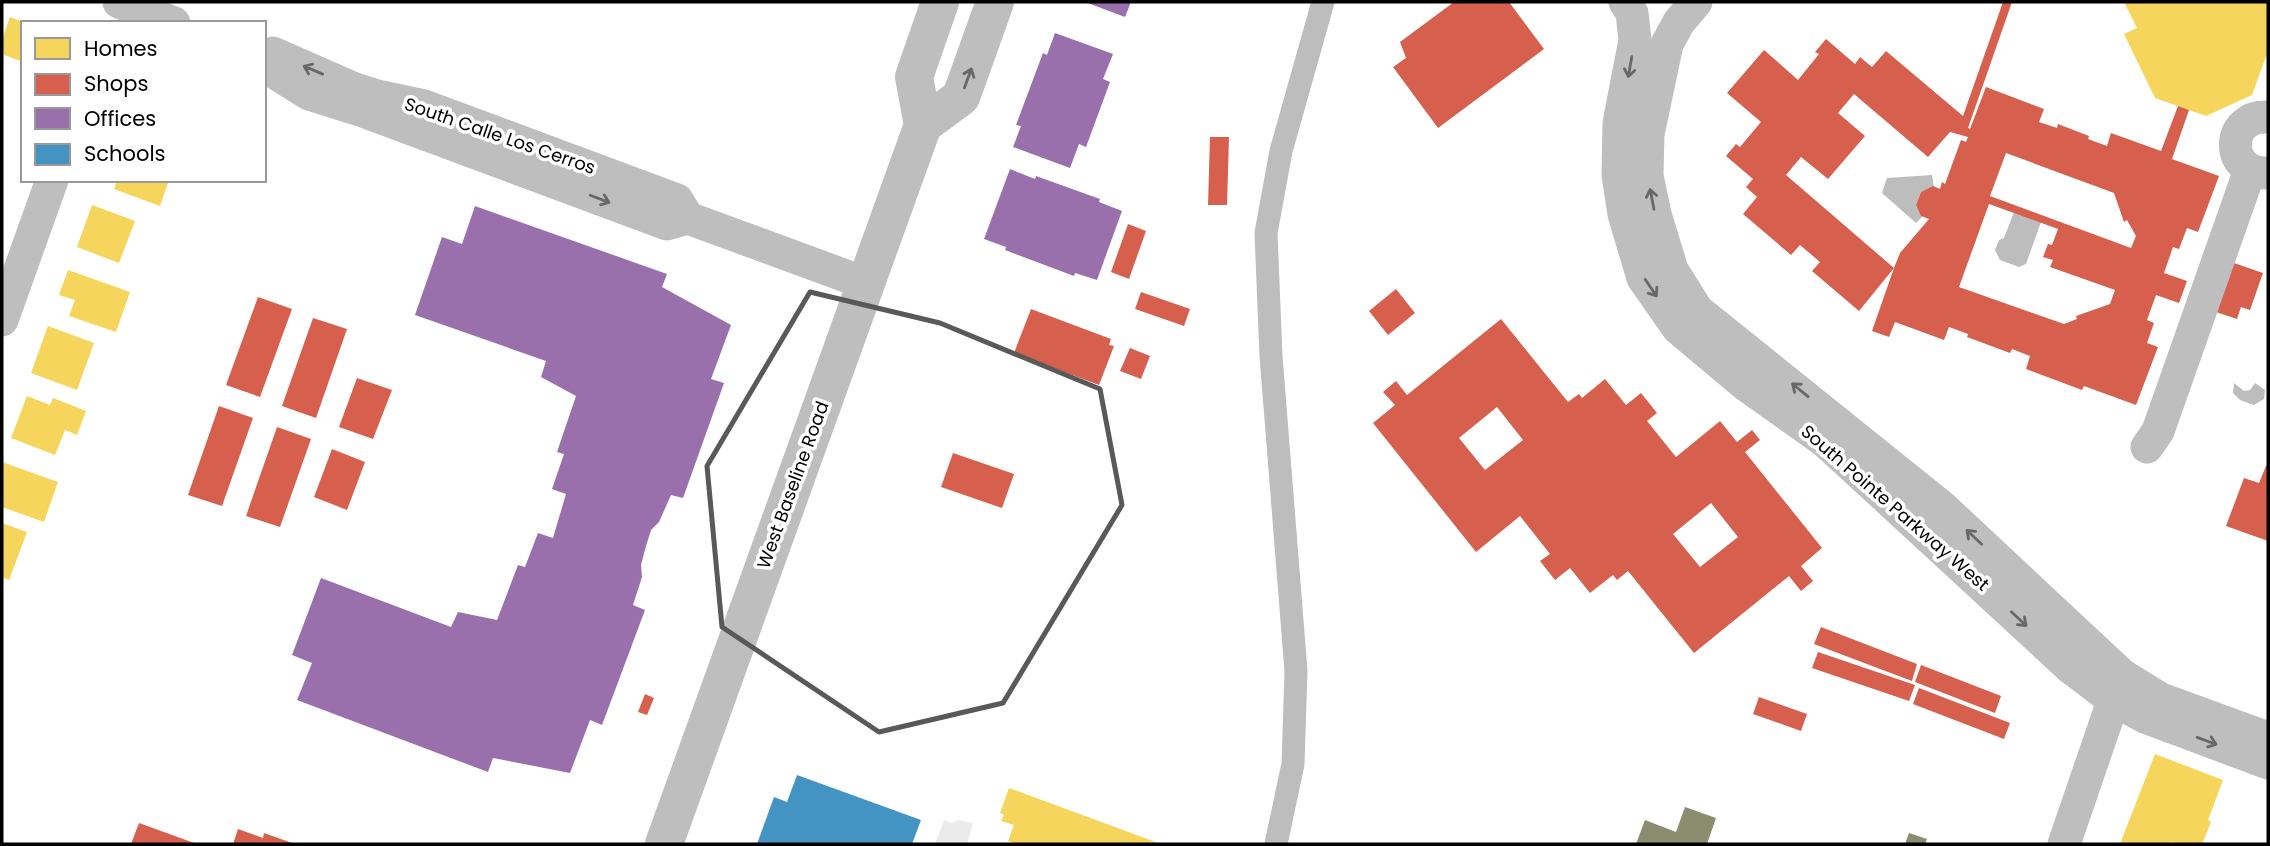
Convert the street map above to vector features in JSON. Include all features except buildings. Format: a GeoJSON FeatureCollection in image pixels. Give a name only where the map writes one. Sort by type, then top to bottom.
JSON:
{"type":"FeatureCollection","features":[{"type":"Feature","properties":{"kind":"main road"},"geometry":{"type":"LineString","coordinates":[[940,2],[914,76],[923,125],[961,97],[995,2]]}},
{"type":"Feature","properties":{"kind":"main road","name":"West Baseline Road"},"geometry":{"type":"LineString","coordinates":[[664,844],[923,125]]}},
{"type":"Feature","properties":{"kind":"street"},"geometry":{"type":"LineString","coordinates":[[108,21],[117,2],[169,21]]}},
{"type":"Feature","properties":{"kind":"street","name":"South Pointe Parkway West"},"geometry":{"type":"LineString","coordinates":[[1625,2],[1632,13],[1635,40],[1619,122],[1618,175],[1624,214],[1643,278],[1678,328],[1746,385],[1826,442],[2071,668],[2118,688],[2161,699],[2268,738]]}},
{"type":"Feature","properties":{"kind":"street","name":"South Pointe Parkway West"},"geometry":{"type":"LineString","coordinates":[[1696,2],[1679,22],[1667,44],[1648,134],[1647,176],[1654,214],[1672,270],[1697,310],[1941,506],[2145,717],[2268,763]]}},
{"type":"Feature","properties":{"kind":"street","name":"South Calle Los Cerros"},"geometry":{"type":"LineString","coordinates":[[266,50],[355,89],[424,106],[677,200],[688,218]]}},
{"type":"Feature","properties":{"kind":"street","name":"South Calle Los Cerros"},"geometry":{"type":"LineString","coordinates":[[266,67],[309,94],[363,111],[667,224],[688,218],[865,283]]}},
{"type":"Feature","properties":{"kind":"street"},"geometry":{"type":"LineString","coordinates":[[2147,447],[2158,431],[2259,172],[2237,156],[2237,134],[2254,118],[2268,117]]}},
{"type":"Feature","properties":{"kind":"street"},"geometry":{"type":"LineString","coordinates":[[432,137],[450,130],[482,140],[518,141],[554,182]]}},
{"type":"Feature","properties":{"kind":"street"},"geometry":{"type":"LineString","coordinates":[[2,320],[9,277],[51,182]]}},
{"type":"Feature","properties":{"kind":"street"},"geometry":{"type":"LineString","coordinates":[[2064,844],[2118,688]]}},
{"type":"Feature","properties":{"kind":"highlighted area"},"geometry":{"type":"Polygon","coordinates":[[[810,292],[940,323],[1100,389],[1122,505],[1003,703],[879,732],[722,627],[707,466],[810,292]]]}},
{"type":"Feature","properties":{"kind":"shaded area"},"geometry":{"type":"Polygon","coordinates":[[[1932,175],[1934,187],[1921,192],[1916,205],[1922,217],[1916,223],[1882,193],[1887,178],[1932,175]]]}},
{"type":"Feature","properties":{"kind":"shaded area"},"geometry":{"type":"Polygon","coordinates":[[[2014,212],[2041,222],[2026,264],[2019,267],[2000,260],[1995,250],[1999,240],[2004,238],[2014,212]]]}},
{"type":"Feature","properties":{"kind":"shaded area"},"geometry":{"type":"Polygon","coordinates":[[[2234,383],[2244,391],[2250,390],[2255,383],[2265,390],[2264,399],[2254,405],[2240,400],[2233,393],[2234,383]]]}},
{"type":"Feature","properties":{"kind":"shaded area"},"geometry":{"type":"Polygon","coordinates":[[[944,820],[951,823],[958,820],[973,823],[967,844],[935,844],[944,820]]]}},
{"type":"Feature","properties":{"kind":"waterway"},"geometry":{"type":"LineString","coordinates":[[1276,844],[1293,764],[1296,671],[1271,356],[1266,233],[1281,151],[1323,2]]}}]}
